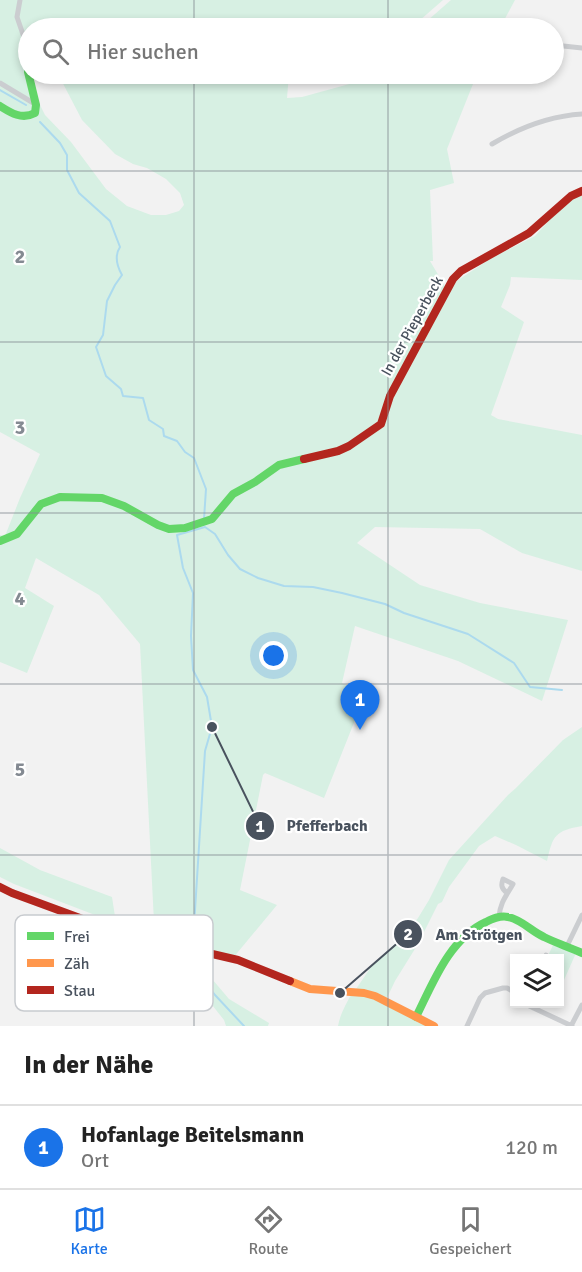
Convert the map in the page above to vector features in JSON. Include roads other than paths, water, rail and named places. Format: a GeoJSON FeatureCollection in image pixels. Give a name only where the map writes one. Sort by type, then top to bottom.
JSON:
{"type":"FeatureCollection","features":[{"type":"Feature","properties":{"kind":"street"},"geometry":{"type":"LineString","coordinates":[[18,20],[20,0]]}},
{"type":"Feature","properties":{"kind":"street"},"geometry":{"type":"LineString","coordinates":[[564,46],[582,48]]}},
{"type":"Feature","properties":{"kind":"street"},"geometry":{"type":"LineString","coordinates":[[0,83],[36,105]]}},
{"type":"Feature","properties":{"kind":"street"},"geometry":{"type":"LineString","coordinates":[[0,106],[22,118],[30,117],[34,114],[36,105],[31,84]]}},
{"type":"Feature","properties":{"kind":"street"},"geometry":{"type":"LineString","coordinates":[[492,144],[529,125],[582,114]]}},
{"type":"Feature","properties":{"kind":"street","name":"In der Pieperbeck"},"geometry":{"type":"LineString","coordinates":[[0,541],[17,534],[41,504],[60,497],[102,498],[124,506],[169,529],[185,528],[206,522],[212,519],[233,494],[255,482],[274,467],[338,451],[363,437],[381,424],[390,396],[453,279],[461,271],[530,233],[571,196],[582,191]]}},
{"type":"Feature","properties":{"kind":"street"},"geometry":{"type":"LineString","coordinates":[[0,887],[72,915]]}},
{"type":"Feature","properties":{"kind":"street"},"geometry":{"type":"LineString","coordinates":[[499,917],[507,892]]}},
{"type":"Feature","properties":{"kind":"street"},"geometry":{"type":"LineString","coordinates":[[567,945],[582,915]]}},
{"type":"Feature","properties":{"kind":"street"},"geometry":{"type":"LineString","coordinates":[[416,1017],[440,970],[458,944],[477,925],[499,917],[508,917],[529,927],[533,932],[582,953]]}},
{"type":"Feature","properties":{"kind":"street"},"geometry":{"type":"LineString","coordinates":[[213,954],[238,960],[310,989],[364,993],[375,996],[434,1026]]}},
{"type":"Feature","properties":{"kind":"street"},"geometry":{"type":"LineString","coordinates":[[466,1026],[480,998],[485,993],[503,988],[510,990]]}},
{"type":"Feature","properties":{"kind":"street"},"geometry":{"type":"LineString","coordinates":[[534,1008],[572,1026],[582,1005]]}},
{"type":"Feature","properties":{"kind":"waterway"},"geometry":{"type":"LineString","coordinates":[[0,90],[26,105]]}},
{"type":"Feature","properties":{"kind":"waterway"},"geometry":{"type":"LineString","coordinates":[[40,122],[60,143],[67,155],[67,170],[79,193],[110,221],[120,247],[117,261],[122,275],[107,301],[103,335],[96,347],[106,376],[121,389],[123,396],[143,398],[149,420],[163,429],[164,436],[177,441],[185,452],[194,458],[206,489],[204,519]]}},
{"type":"Feature","properties":{"kind":"waterway"},"geometry":{"type":"LineString","coordinates":[[195,915],[205,751],[212,727],[207,697],[193,670],[191,636],[193,593],[183,568],[177,535],[205,527],[215,534],[240,569],[258,578],[284,586],[313,587],[385,604],[404,613],[468,634],[514,663],[530,687],[562,690]]}},
{"type":"Feature","properties":{"kind":"waterway"},"geometry":{"type":"LineString","coordinates":[[213,992],[244,1026]]}},
{"type":"Feature","properties":{"kind":"place","name":"Pfefferbach"},"geometry":{"type":"Point","coordinates":[212,727]}},
{"type":"Feature","properties":{"kind":"place","name":"Hofanlage Beitelsmann"},"geometry":{"type":"Point","coordinates":[360,730]}},
{"type":"Feature","properties":{"kind":"place","name":"Am Strötgen"},"geometry":{"type":"Point","coordinates":[340,993]}}]}
